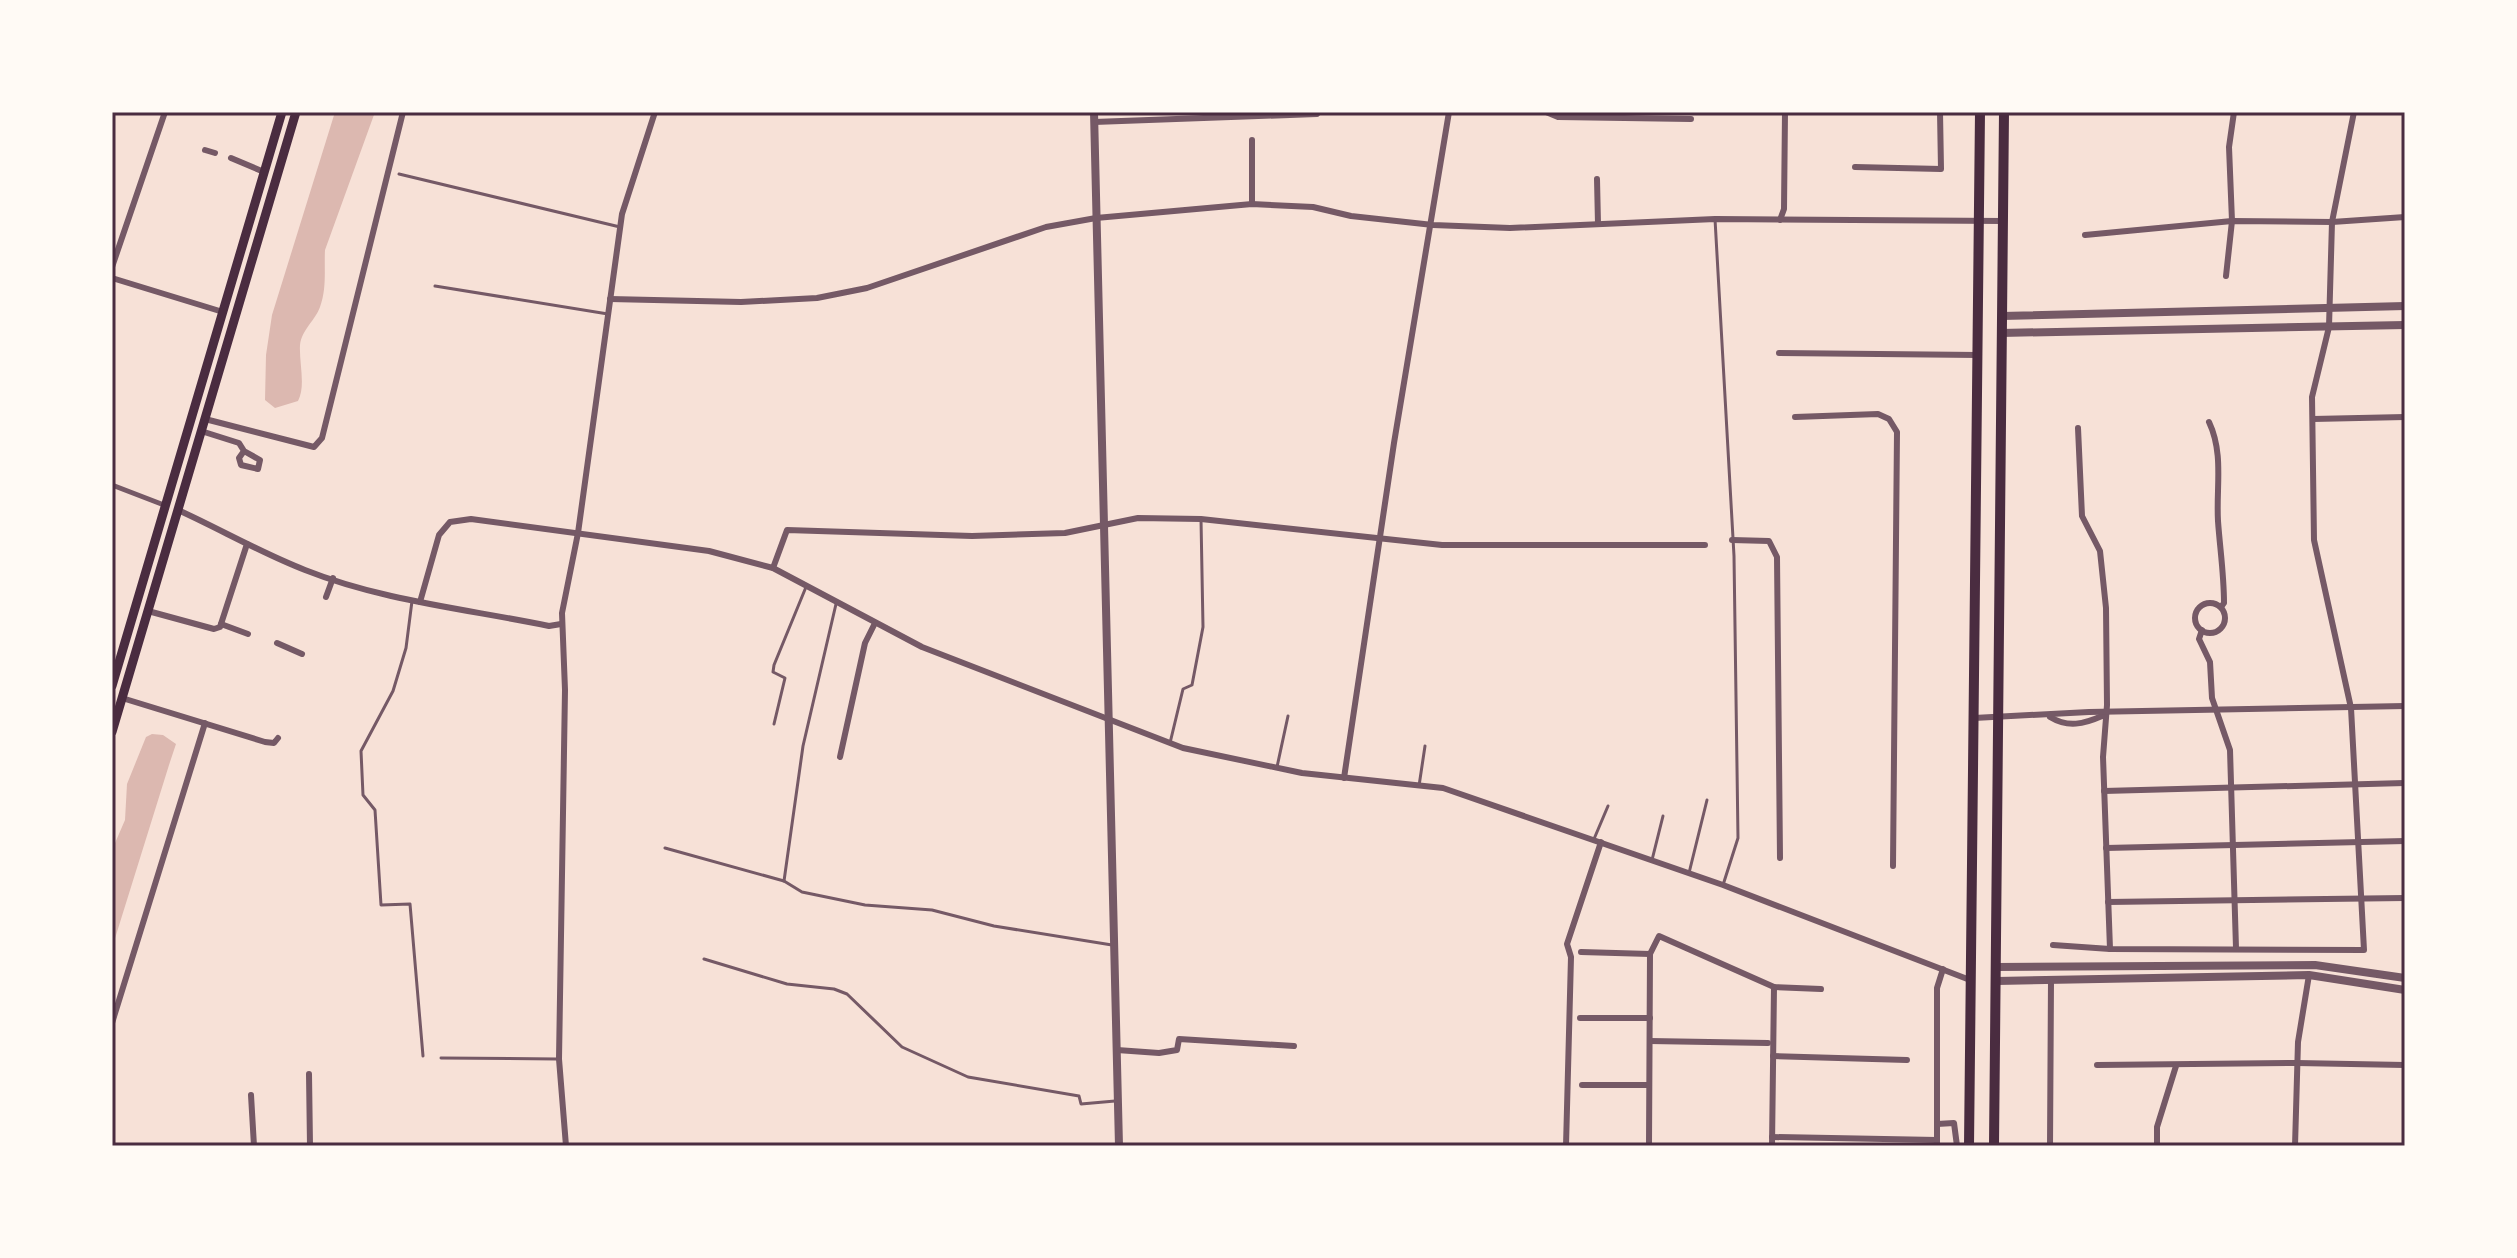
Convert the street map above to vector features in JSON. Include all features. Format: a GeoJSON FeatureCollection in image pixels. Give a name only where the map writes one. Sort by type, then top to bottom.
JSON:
{"type":"FeatureCollection","features":[{"type":"Feature","properties":{"kind":"main road"},"geometry":{"type":"LineString","coordinates":[[112,686],[282,112]]}},
{"type":"Feature","properties":{"kind":"main road"},"geometry":{"type":"LineString","coordinates":[[112,730],[296,112]]}},
{"type":"Feature","properties":{"kind":"main road"},"geometry":{"type":"LineString","coordinates":[[1964,1144],[1971,980],[1980,112]]}},
{"type":"Feature","properties":{"kind":"main road"},"geometry":{"type":"LineString","coordinates":[[1994,1146],[2004,112]]}},
{"type":"Feature","properties":{"kind":"street"},"geometry":{"type":"LineString","coordinates":[[112,267],[165,112]]}},
{"type":"Feature","properties":{"kind":"street"},"geometry":{"type":"LineString","coordinates":[[205,419],[275,434],[300,446],[314,447],[322,438],[403,112]]}},
{"type":"Feature","properties":{"kind":"street"},"geometry":{"type":"LineString","coordinates":[[566,1146],[559,1059],[565,690],[561,624],[578,533],[620,227],[631,178],[655,112]]}},
{"type":"Feature","properties":{"kind":"street"},"geometry":{"type":"LineString","coordinates":[[1344,778],[1379,539],[1433,225],[1449,112]]}},
{"type":"Feature","properties":{"kind":"street"},"geometry":{"type":"LineString","coordinates":[[1546,112],[1558,117],[1691,119]]}},
{"type":"Feature","properties":{"kind":"street"},"geometry":{"type":"LineString","coordinates":[[1780,220],[1784,209],[1785,112]]}},
{"type":"Feature","properties":{"kind":"street"},"geometry":{"type":"LineString","coordinates":[[1855,167],[1941,169],[1940,112]]}},
{"type":"Feature","properties":{"kind":"street"},"geometry":{"type":"LineString","coordinates":[[2226,276],[2232,221],[2229,147],[2234,112]]}},
{"type":"Feature","properties":{"kind":"street"},"geometry":{"type":"LineString","coordinates":[[2053,945],[2110,949],[2364,950],[2351,708],[2315,550],[2312,397],[2329,327],[2332,222],[2354,112]]}},
{"type":"Feature","properties":{"kind":"street"},"geometry":{"type":"LineString","coordinates":[[1119,1146],[1106,720],[1094,117],[1317,114]]}},
{"type":"Feature","properties":{"kind":"street"},"geometry":{"type":"LineString","coordinates":[[1252,140],[1252,204]]}},
{"type":"Feature","properties":{"kind":"street"},"geometry":{"type":"LineString","coordinates":[[205,150],[215,153]]}},
{"type":"Feature","properties":{"kind":"street"},"geometry":{"type":"LineString","coordinates":[[231,158],[264,172]]}},
{"type":"Feature","properties":{"kind":"street"},"geometry":{"type":"LineString","coordinates":[[1597,179],[1598,224]]}},
{"type":"Feature","properties":{"kind":"street"},"geometry":{"type":"LineString","coordinates":[[610,299],[741,302],[817,298],[867,288],[1046,227],[1096,218],[1252,204],[1313,207],[1351,216],[1433,225],[1510,228],[1715,219],[2003,221]]}},
{"type":"Feature","properties":{"kind":"street"},"geometry":{"type":"LineString","coordinates":[[2085,235],[2232,221],[2332,222],[2405,217]]}},
{"type":"Feature","properties":{"kind":"street"},"geometry":{"type":"LineString","coordinates":[[112,278],[223,312]]}},
{"type":"Feature","properties":{"kind":"street"},"geometry":{"type":"LineString","coordinates":[[2002,316],[2405,306]]}},
{"type":"Feature","properties":{"kind":"street"},"geometry":{"type":"LineString","coordinates":[[2001,333],[2405,325]]}},
{"type":"Feature","properties":{"kind":"street"},"geometry":{"type":"LineString","coordinates":[[1779,353],[1978,355]]}},
{"type":"Feature","properties":{"kind":"street"},"geometry":{"type":"LineString","coordinates":[[1795,417],[1878,414],[1889,419],[1897,432],[1893,866]]}},
{"type":"Feature","properties":{"kind":"street"},"geometry":{"type":"LineString","coordinates":[[2313,419],[2405,417]]}},
{"type":"Feature","properties":{"kind":"street"},"geometry":{"type":"LineString","coordinates":[[2209,422],[2218,452],[2218,524],[2223,551],[2224,603],[2221,607]]}},
{"type":"Feature","properties":{"kind":"street"},"geometry":{"type":"LineString","coordinates":[[2078,428],[2082,516],[2098,545],[2102,571],[2106,714],[2104,791],[2110,949]]}},
{"type":"Feature","properties":{"kind":"street"},"geometry":{"type":"LineString","coordinates":[[201,431],[239,443],[244,451]]}},
{"type":"Feature","properties":{"kind":"street"},"geometry":{"type":"LineString","coordinates":[[112,485],[165,506]]}},
{"type":"Feature","properties":{"kind":"street"},"geometry":{"type":"LineString","coordinates":[[178,510],[306,571],[416,602],[549,626],[561,624]]}},
{"type":"Feature","properties":{"kind":"street"},"geometry":{"type":"LineString","coordinates":[[773,568],[787,530],[972,536],[1065,533],[1138,518],[1201,519],[1379,539],[1487,546],[1705,545]]}},
{"type":"Feature","properties":{"kind":"street"},"geometry":{"type":"LineString","coordinates":[[416,602],[439,535],[450,522],[471,519],[709,551],[773,568],[922,647],[1170,743],[1277,768],[1443,788],[1723,885],[1971,980]]}},
{"type":"Feature","properties":{"kind":"street"},"geometry":{"type":"LineString","coordinates":[[1732,540],[1769,541],[1777,557],[1780,858]]}},
{"type":"Feature","properties":{"kind":"street"},"geometry":{"type":"LineString","coordinates":[[148,611],[214,629],[221,624],[247,544]]}},
{"type":"Feature","properties":{"kind":"street"},"geometry":{"type":"LineString","coordinates":[[326,597],[333,578]]}},
{"type":"Feature","properties":{"kind":"street"},"geometry":{"type":"LineString","coordinates":[[2207,603],[2221,607],[2225,615],[2222,628],[2210,633],[2202,630],[2196,623],[2198,608],[2207,603]]}},
{"type":"Feature","properties":{"kind":"street"},"geometry":{"type":"LineString","coordinates":[[840,757],[865,643],[875,623]]}},
{"type":"Feature","properties":{"kind":"street"},"geometry":{"type":"LineString","coordinates":[[221,624],[248,634]]}},
{"type":"Feature","properties":{"kind":"street"},"geometry":{"type":"LineString","coordinates":[[2202,630],[2199,639],[2210,662],[2212,698],[2230,750],[2236,948]]}},
{"type":"Feature","properties":{"kind":"street"},"geometry":{"type":"LineString","coordinates":[[277,643],[302,654]]}},
{"type":"Feature","properties":{"kind":"street"},"geometry":{"type":"LineString","coordinates":[[122,698],[265,742],[274,743],[278,738]]}},
{"type":"Feature","properties":{"kind":"street"},"geometry":{"type":"LineString","coordinates":[[1974,718],[2050,717],[2061,724],[2073,724],[2106,714],[2405,706]]}},
{"type":"Feature","properties":{"kind":"street"},"geometry":{"type":"LineString","coordinates":[[112,1023],[205,723]]}},
{"type":"Feature","properties":{"kind":"street"},"geometry":{"type":"LineString","coordinates":[[2104,791],[2405,783]]}},
{"type":"Feature","properties":{"kind":"street"},"geometry":{"type":"LineString","coordinates":[[1566,1146],[1571,957],[1567,944],[1598,841]]}},
{"type":"Feature","properties":{"kind":"street"},"geometry":{"type":"LineString","coordinates":[[2106,848],[2405,841]]}},
{"type":"Feature","properties":{"kind":"street"},"geometry":{"type":"LineString","coordinates":[[2108,902],[2405,898]]}},
{"type":"Feature","properties":{"kind":"street"},"geometry":{"type":"LineString","coordinates":[[1649,1146],[1650,954],[1659,936],[1774,987],[1821,989]]}},
{"type":"Feature","properties":{"kind":"street"},"geometry":{"type":"LineString","coordinates":[[1581,952],[1650,954]]}},
{"type":"Feature","properties":{"kind":"street"},"geometry":{"type":"LineString","coordinates":[[1997,967],[2315,965],[2405,978]]}},
{"type":"Feature","properties":{"kind":"street"},"geometry":{"type":"LineString","coordinates":[[1772,1137],[1937,1143],[1937,988],[1943,969]]}},
{"type":"Feature","properties":{"kind":"street"},"geometry":{"type":"LineString","coordinates":[[1997,981],[2309,975],[2405,990]]}},
{"type":"Feature","properties":{"kind":"street"},"geometry":{"type":"LineString","coordinates":[[2295,1146],[2297,1063],[2309,975]]}},
{"type":"Feature","properties":{"kind":"street"},"geometry":{"type":"LineString","coordinates":[[2050,1146],[2051,980]]}},
{"type":"Feature","properties":{"kind":"street"},"geometry":{"type":"LineString","coordinates":[[1772,1146],[1774,987]]}},
{"type":"Feature","properties":{"kind":"street"},"geometry":{"type":"LineString","coordinates":[[1580,1018],[1650,1018]]}},
{"type":"Feature","properties":{"kind":"street"},"geometry":{"type":"LineString","coordinates":[[1117,1050],[1177,1050],[1179,1039],[1294,1046]]}},
{"type":"Feature","properties":{"kind":"street"},"geometry":{"type":"LineString","coordinates":[[1650,1041],[1768,1043]]}},
{"type":"Feature","properties":{"kind":"street"},"geometry":{"type":"LineString","coordinates":[[1773,1056],[1907,1060]]}},
{"type":"Feature","properties":{"kind":"street"},"geometry":{"type":"LineString","coordinates":[[2097,1065],[2405,1065]]}},
{"type":"Feature","properties":{"kind":"street"},"geometry":{"type":"LineString","coordinates":[[2157,1146],[2157,1127],[2176,1066]]}},
{"type":"Feature","properties":{"kind":"street"},"geometry":{"type":"LineString","coordinates":[[309,1074],[310,1146]]}},
{"type":"Feature","properties":{"kind":"street"},"geometry":{"type":"LineString","coordinates":[[1582,1085],[1649,1085]]}},
{"type":"Feature","properties":{"kind":"street"},"geometry":{"type":"LineString","coordinates":[[251,1095],[254,1146]]}},
{"type":"Feature","properties":{"kind":"street"},"geometry":{"type":"LineString","coordinates":[[1937,1124],[1954,1123],[1964,1144]]}},
{"type":"Feature","properties":{"kind":"lane"},"geometry":{"type":"LineString","coordinates":[[399,174],[620,227]]}},
{"type":"Feature","properties":{"kind":"lane"},"geometry":{"type":"LineString","coordinates":[[1715,219],[1732,540],[1738,838],[1723,885]]}},
{"type":"Feature","properties":{"kind":"lane"},"geometry":{"type":"LineString","coordinates":[[435,286],[608,314]]}},
{"type":"Feature","properties":{"kind":"lane"},"geometry":{"type":"LineString","coordinates":[[1170,743],[1183,689],[1192,685],[1203,627],[1201,519]]}},
{"type":"Feature","properties":{"kind":"lane"},"geometry":{"type":"LineString","coordinates":[[774,724],[785,678],[773,672],[774,665],[806,587]]}},
{"type":"Feature","properties":{"kind":"lane"},"geometry":{"type":"LineString","coordinates":[[416,602],[393,691],[361,751],[363,795],[375,810],[381,905],[410,904],[423,1056]]}},
{"type":"Feature","properties":{"kind":"lane"},"geometry":{"type":"LineString","coordinates":[[784,881],[803,746],[836,604]]}},
{"type":"Feature","properties":{"kind":"lane"},"geometry":{"type":"LineString","coordinates":[[1277,768],[1288,716]]}},
{"type":"Feature","properties":{"kind":"lane"},"geometry":{"type":"LineString","coordinates":[[1419,786],[1425,746]]}},
{"type":"Feature","properties":{"kind":"lane"},"geometry":{"type":"LineString","coordinates":[[1689,873],[1707,800]]}},
{"type":"Feature","properties":{"kind":"lane"},"geometry":{"type":"LineString","coordinates":[[1598,841],[1608,806]]}},
{"type":"Feature","properties":{"kind":"lane"},"geometry":{"type":"LineString","coordinates":[[1652,860],[1663,816]]}},
{"type":"Feature","properties":{"kind":"lane"},"geometry":{"type":"LineString","coordinates":[[665,848],[784,881],[802,892],[865,905],[932,910],[994,926],[1115,946]]}},
{"type":"Feature","properties":{"kind":"lane"},"geometry":{"type":"LineString","coordinates":[[704,959],[787,984],[834,989],[847,994],[902,1047],[968,1077],[1079,1096],[1081,1104],[1100,1105],[1118,1100]]}},
{"type":"Feature","properties":{"kind":"lane"},"geometry":{"type":"LineString","coordinates":[[441,1058],[559,1059]]}},
{"type":"Feature","properties":{"kind":"shaded area"},"geometry":{"type":"Polygon","coordinates":[[[335,112],[375,112],[325,250],[320,307],[301,339],[302,381],[298,401],[275,408],[265,400],[266,355],[272,315],[335,112]]]}},
{"type":"Feature","properties":{"kind":"shaded area"},"geometry":{"type":"Polygon","coordinates":[[[163,735],[176,744],[112,948],[112,850],[125,820],[127,784],[146,737],[163,735]]]}}]}
